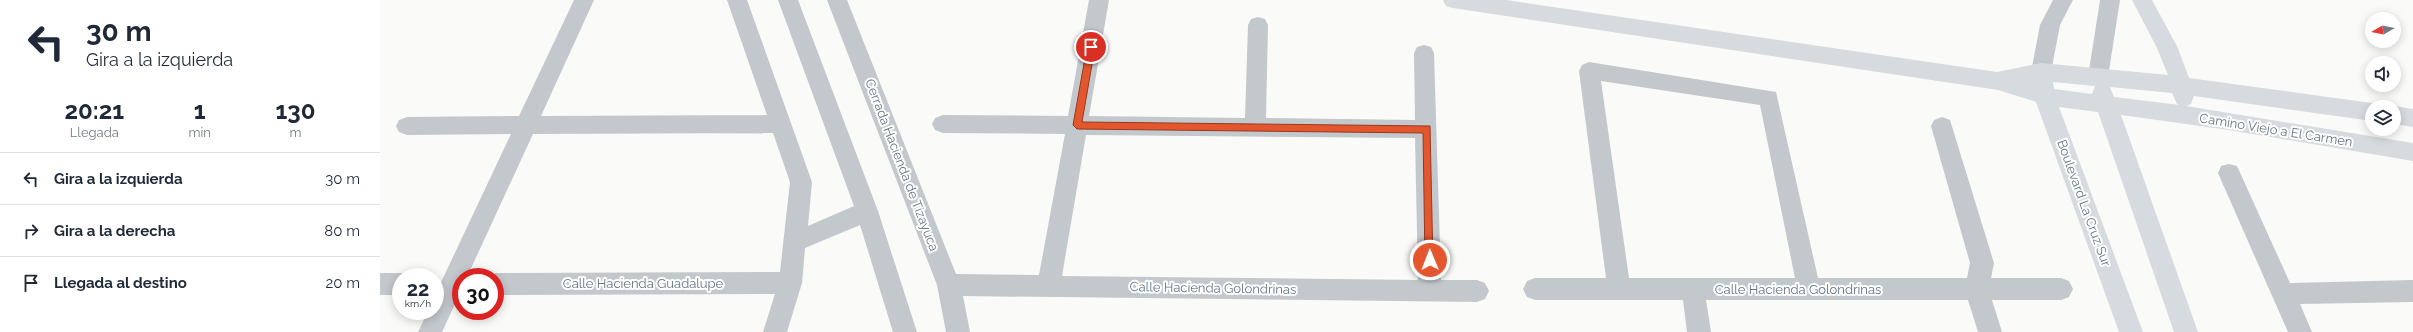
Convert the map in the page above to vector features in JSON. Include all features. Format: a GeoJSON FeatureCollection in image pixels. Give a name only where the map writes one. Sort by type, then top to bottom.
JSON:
{"type":"FeatureCollection","features":[{"type":"Feature","properties":{"kind":"street"},"geometry":{"type":"LineString","coordinates":[[430,332],[450,284],[584,0]]}},
{"type":"Feature","properties":{"kind":"street"},"geometry":{"type":"LineString","coordinates":[[737,0],[801,182],[790,283],[775,332]]}},
{"type":"Feature","properties":{"kind":"street"},"geometry":{"type":"LineString","coordinates":[[788,0],[867,211],[905,332]]}},
{"type":"Feature","properties":{"kind":"street","name":"Cerrada Hacienda de Tizayuca"},"geometry":{"type":"LineString","coordinates":[[837,0],[949,285],[958,332]]}},
{"type":"Feature","properties":{"kind":"street"},"geometry":{"type":"LineString","coordinates":[[1049,286],[1099,0]]}},
{"type":"Feature","properties":{"kind":"street"},"geometry":{"type":"LineString","coordinates":[[1453,0],[1998,81],[2041,72],[2182,85],[2365,111]]}},
{"type":"Feature","properties":{"kind":"street"},"geometry":{"type":"LineString","coordinates":[[2041,72],[2050,25],[2063,0]]}},
{"type":"Feature","properties":{"kind":"street"},"geometry":{"type":"LineString","coordinates":[[2110,0],[2098,77],[2105,104],[2186,332]]}},
{"type":"Feature","properties":{"kind":"street"},"geometry":{"type":"LineString","coordinates":[[2142,0],[2168,49],[2182,85],[2186,115]]}},
{"type":"Feature","properties":{"kind":"street"},"geometry":{"type":"LineString","coordinates":[[1255,127],[1258,25]]}},
{"type":"Feature","properties":{"kind":"street"},"geometry":{"type":"LineString","coordinates":[[1424,53],[1430,290]]}},
{"type":"Feature","properties":{"kind":"street"},"geometry":{"type":"LineString","coordinates":[[1620,289],[1589,71],[1769,98],[1809,288]]}},
{"type":"Feature","properties":{"kind":"street","name":"Boulevard La Cruz Sur"},"geometry":{"type":"LineString","coordinates":[[2041,72],[2044,96],[2131,332]]}},
{"type":"Feature","properties":{"kind":"street","name":"Camino Viejo a El Carmen"},"geometry":{"type":"LineString","coordinates":[[1998,81],[2044,96],[2186,115],[2413,152]]}},
{"type":"Feature","properties":{"kind":"street"},"geometry":{"type":"LineString","coordinates":[[2401,116],[2413,118]]}},
{"type":"Feature","properties":{"kind":"street"},"geometry":{"type":"LineString","coordinates":[[407,126],[780,124]]}},
{"type":"Feature","properties":{"kind":"street"},"geometry":{"type":"LineString","coordinates":[[943,124],[1427,129]]}},
{"type":"Feature","properties":{"kind":"street"},"geometry":{"type":"LineString","coordinates":[[1942,126],[1982,263],[1977,288],[1990,332]]}},
{"type":"Feature","properties":{"kind":"street"},"geometry":{"type":"LineString","coordinates":[[2229,173],[2300,332]]}},
{"type":"Feature","properties":{"kind":"street"},"geometry":{"type":"LineString","coordinates":[[795,242],[867,211]]}},
{"type":"Feature","properties":{"kind":"street","name":"Calle Hacienda Guadalupe"},"geometry":{"type":"LineString","coordinates":[[504,284],[790,283]]}},
{"type":"Feature","properties":{"kind":"street"},"geometry":{"type":"LineString","coordinates":[[380,284],[392,284]]}},
{"type":"Feature","properties":{"kind":"street","name":"Calle Hacienda Golondrinas"},"geometry":{"type":"LineString","coordinates":[[949,285],[1476,291]]}},
{"type":"Feature","properties":{"kind":"street","name":"Calle Hacienda Golondrinas"},"geometry":{"type":"LineString","coordinates":[[1535,289],[2061,289]]}},
{"type":"Feature","properties":{"kind":"street"},"geometry":{"type":"LineString","coordinates":[[1693,289],[1699,332]]}},
{"type":"Feature","properties":{"kind":"street"},"geometry":{"type":"LineString","coordinates":[[2284,294],[2413,291]]}},
{"type":"Feature","properties":{"kind":"route"},"geometry":{"type":"LineString","coordinates":[[1091,47],[1077,125],[1427,129],[1430,260]]}}]}
